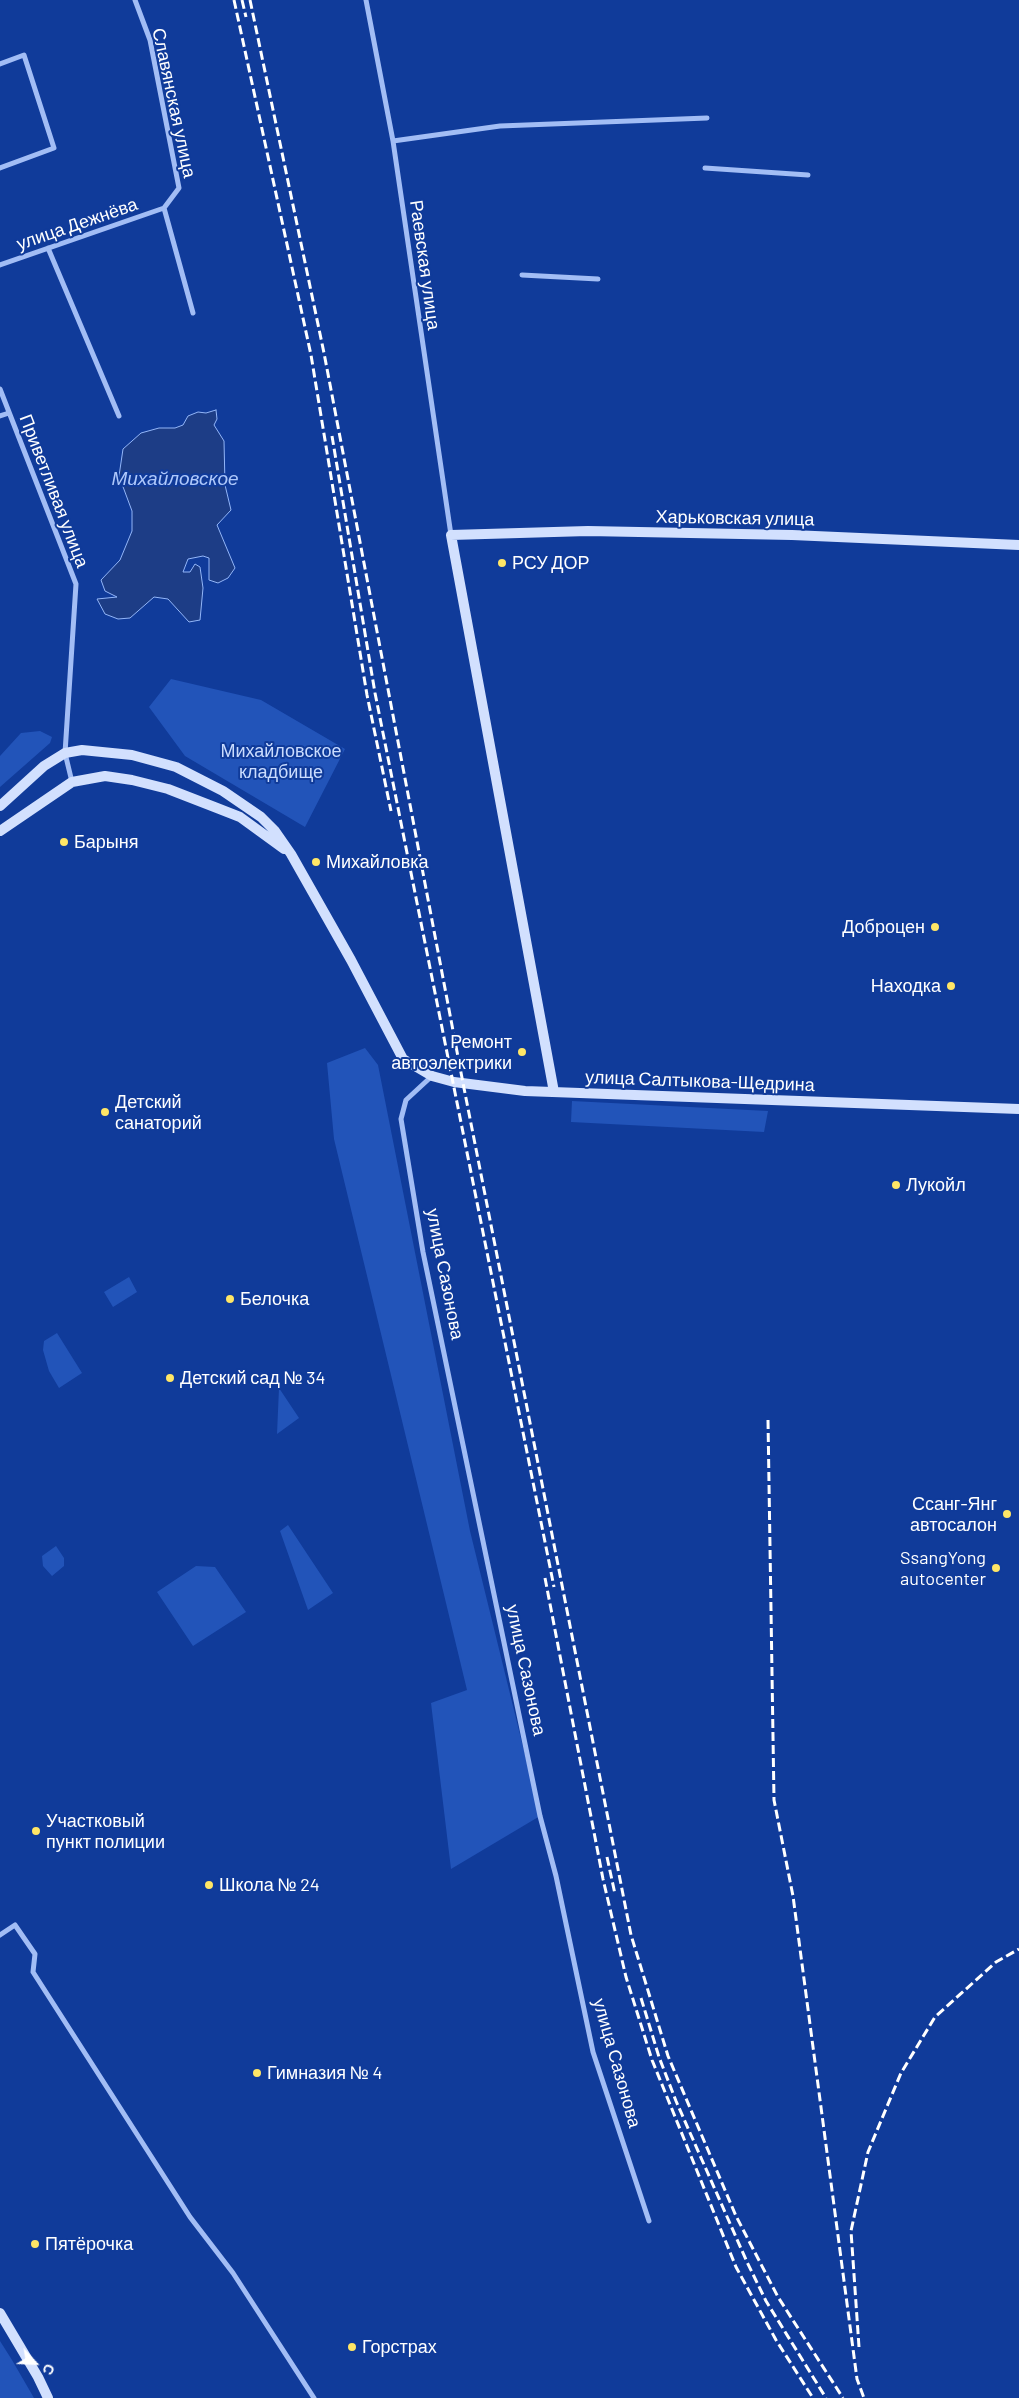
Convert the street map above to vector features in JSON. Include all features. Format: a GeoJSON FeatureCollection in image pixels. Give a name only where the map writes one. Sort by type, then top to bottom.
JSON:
{"type":"FeatureCollection","features":[{"type":"Feature","properties":{"kind":"main road","name":"Харьковская улица"},"geometry":{"type":"LineString","coordinates":[[450,535],[598,532],[792,535],[1019,545]]}},
{"type":"Feature","properties":{"kind":"main road"},"geometry":{"type":"LineString","coordinates":[[450,535],[554,1092]]}},
{"type":"Feature","properties":{"kind":"main road"},"geometry":{"type":"LineString","coordinates":[[0,806],[44,766],[65,753],[82,750],[132,755],[176,767],[223,791],[261,817],[275,831],[291,854]]}},
{"type":"Feature","properties":{"kind":"main road"},"geometry":{"type":"LineString","coordinates":[[0,831],[72,782],[105,776],[132,780],[168,789],[240,818],[291,854]]}},
{"type":"Feature","properties":{"kind":"main road","name":"улица Салтыкова-Щедрина"},"geometry":{"type":"LineString","coordinates":[[291,854],[351,960],[403,1059],[432,1076],[454,1082],[525,1092],[1019,1109]]}},
{"type":"Feature","properties":{"kind":"main road"},"geometry":{"type":"LineString","coordinates":[[0,2313],[38,2377],[48,2398]]}},
{"type":"Feature","properties":{"kind":"street","name":"Славянская улица"},"geometry":{"type":"LineString","coordinates":[[135,0],[150,40],[179,188],[164,208]]}},
{"type":"Feature","properties":{"kind":"street","name":"Раевская улица"},"geometry":{"type":"LineString","coordinates":[[366,0],[393,141],[450,535]]}},
{"type":"Feature","properties":{"kind":"street"},"geometry":{"type":"LineString","coordinates":[[0,64],[24,55],[54,148],[0,168]]}},
{"type":"Feature","properties":{"kind":"street"},"geometry":{"type":"LineString","coordinates":[[393,141],[500,126],[707,118]]}},
{"type":"Feature","properties":{"kind":"street"},"geometry":{"type":"LineString","coordinates":[[705,168],[808,175]]}},
{"type":"Feature","properties":{"kind":"street","name":"улица Дежнёва"},"geometry":{"type":"LineString","coordinates":[[0,265],[164,208]]}},
{"type":"Feature","properties":{"kind":"street"},"geometry":{"type":"LineString","coordinates":[[164,208],[193,314]]}},
{"type":"Feature","properties":{"kind":"street"},"geometry":{"type":"LineString","coordinates":[[48,248],[119,416]]}},
{"type":"Feature","properties":{"kind":"street"},"geometry":{"type":"LineString","coordinates":[[522,275],[598,279]]}},
{"type":"Feature","properties":{"kind":"street","name":"Приветливая улица"},"geometry":{"type":"LineString","coordinates":[[0,389],[76,584],[65,753],[72,782]]}},
{"type":"Feature","properties":{"kind":"street"},"geometry":{"type":"LineString","coordinates":[[0,416],[10,413]]}},
{"type":"Feature","properties":{"kind":"street","name":"улица Сазонова"},"geometry":{"type":"LineString","coordinates":[[432,1076],[406,1100],[401,1119],[422,1252],[538,1806],[556,1876],[593,2052],[649,2221]]}},
{"type":"Feature","properties":{"kind":"street"},"geometry":{"type":"LineString","coordinates":[[0,1935],[15,1925],[35,1954],[32,1972],[190,2217],[233,2273],[314,2398]]}},
{"type":"Feature","properties":{"kind":"green space","name":"Михайловское кладбище"},"geometry":{"type":"Polygon","coordinates":[[[171,679],[261,700],[345,749],[305,827],[185,756],[149,707],[171,679]]]}},
{"type":"Feature","properties":{"kind":"green space"},"geometry":{"type":"Polygon","coordinates":[[[40,731],[52,737],[50,743],[0,787],[0,756],[21,733],[40,731]]]}},
{"type":"Feature","properties":{"kind":"green space"},"geometry":{"type":"Polygon","coordinates":[[[365,1048],[378,1065],[470,1531],[540,1816],[451,1869],[431,1703],[467,1690],[334,1139],[327,1063],[365,1048]]]}},
{"type":"Feature","properties":{"kind":"green space"},"geometry":{"type":"Polygon","coordinates":[[[572,1101],[768,1111],[764,1132],[571,1122],[572,1101]]]}},
{"type":"Feature","properties":{"kind":"green space"},"geometry":{"type":"Polygon","coordinates":[[[129,1277],[137,1292],[113,1307],[104,1292],[129,1277]]]}},
{"type":"Feature","properties":{"kind":"green space"},"geometry":{"type":"Polygon","coordinates":[[[57,1333],[82,1373],[59,1388],[49,1371],[43,1350],[44,1341],[57,1333]]]}},
{"type":"Feature","properties":{"kind":"green space"},"geometry":{"type":"Polygon","coordinates":[[[279,1388],[299,1418],[277,1434],[279,1388]]]}},
{"type":"Feature","properties":{"kind":"green space"},"geometry":{"type":"Polygon","coordinates":[[[288,1525],[333,1593],[308,1610],[280,1531],[288,1525]]]}},
{"type":"Feature","properties":{"kind":"green space"},"geometry":{"type":"Polygon","coordinates":[[[56,1546],[64,1558],[64,1566],[52,1576],[43,1566],[42,1556],[56,1546]]]}},
{"type":"Feature","properties":{"kind":"green space"},"geometry":{"type":"Polygon","coordinates":[[[196,1566],[215,1567],[246,1612],[193,1646],[157,1592],[196,1566]]]}},
{"type":"Feature","properties":{"kind":"green space"},"geometry":{"type":"Polygon","coordinates":[[[0,2341],[12,2360],[34,2398],[0,2398],[0,2341]]]}},
{"type":"Feature","properties":{"kind":"water","name":"Михайловское"},"geometry":{"type":"Polygon","coordinates":[[[216,410],[217,419],[214,425],[224,441],[225,485],[231,510],[217,525],[235,568],[228,578],[218,583],[209,580],[209,558],[203,556],[188,559],[183,572],[190,572],[195,564],[200,567],[203,588],[200,620],[189,622],[168,599],[154,597],[130,618],[118,619],[105,614],[97,599],[117,597],[105,591],[101,580],[120,560],[132,531],[132,511],[119,476],[123,449],[141,433],[159,428],[175,428],[183,425],[188,416],[198,412],[206,413],[216,410]]]}},
{"type":"Feature","properties":{"kind":"railway"},"geometry":{"type":"LineString","coordinates":[[234,0],[311,355],[367,695],[391,811]]}},
{"type":"Feature","properties":{"kind":"railway"},"geometry":{"type":"LineString","coordinates":[[242,0],[246,17]]}},
{"type":"Feature","properties":{"kind":"railway"},"geometry":{"type":"LineString","coordinates":[[250,0],[324,353],[463,1083],[631,1935],[668,2056],[736,2216],[778,2297],[843,2398]]}},
{"type":"Feature","properties":{"kind":"railway"},"geometry":{"type":"LineString","coordinates":[[332,436],[375,693],[554,1587]]}},
{"type":"Feature","properties":{"kind":"railway"},"geometry":{"type":"LineString","coordinates":[[768,1420],[774,1800],[793,1896],[857,2379],[864,2398]]}},
{"type":"Feature","properties":{"kind":"railway"},"geometry":{"type":"LineString","coordinates":[[545,1578],[603,1879],[626,1977],[652,2060],[736,2267],[776,2340],[813,2398]]}},
{"type":"Feature","properties":{"kind":"railway"},"geometry":{"type":"LineString","coordinates":[[607,1857],[615,1894]]}},
{"type":"Feature","properties":{"kind":"railway"},"geometry":{"type":"LineString","coordinates":[[859,2347],[851,2231],[868,2152],[901,2073],[935,2017],[996,1962],[1019,1949]]}},
{"type":"Feature","properties":{"kind":"railway"},"geometry":{"type":"LineString","coordinates":[[641,1998],[659,2057],[676,2101],[747,2262],[766,2301],[826,2398]]}},
{"type":"Feature","properties":{"kind":"place","name":"РСУ ДОР"},"geometry":{"type":"Point","coordinates":[502,563]}},
{"type":"Feature","properties":{"kind":"place","name":"Барыня"},"geometry":{"type":"Point","coordinates":[64,842]}},
{"type":"Feature","properties":{"kind":"place","name":"Михайловка"},"geometry":{"type":"Point","coordinates":[316,862]}},
{"type":"Feature","properties":{"kind":"place","name":"Доброцен"},"geometry":{"type":"Point","coordinates":[935,927]}},
{"type":"Feature","properties":{"kind":"place","name":"Находка"},"geometry":{"type":"Point","coordinates":[951,986]}},
{"type":"Feature","properties":{"kind":"place","name":"Ремонт автоэлектрики"},"geometry":{"type":"Point","coordinates":[522,1052]}},
{"type":"Feature","properties":{"kind":"place","name":"Детский санаторий"},"geometry":{"type":"Point","coordinates":[105,1112]}},
{"type":"Feature","properties":{"kind":"place","name":"Лукойл"},"geometry":{"type":"Point","coordinates":[896,1185]}},
{"type":"Feature","properties":{"kind":"place","name":"Белочка"},"geometry":{"type":"Point","coordinates":[230,1299]}},
{"type":"Feature","properties":{"kind":"place","name":"Детский сад № 34"},"geometry":{"type":"Point","coordinates":[170,1378]}},
{"type":"Feature","properties":{"kind":"place","name":"Ссанг-Янг автосалон"},"geometry":{"type":"Point","coordinates":[1007,1514]}},
{"type":"Feature","properties":{"kind":"place","name":"SsangYong autocenter"},"geometry":{"type":"Point","coordinates":[996,1568]}},
{"type":"Feature","properties":{"kind":"place","name":"Участковый пункт полиции"},"geometry":{"type":"Point","coordinates":[36,1831]}},
{"type":"Feature","properties":{"kind":"place","name":"Школа № 24"},"geometry":{"type":"Point","coordinates":[209,1885]}},
{"type":"Feature","properties":{"kind":"place","name":"Гимназия № 4"},"geometry":{"type":"Point","coordinates":[257,2073]}},
{"type":"Feature","properties":{"kind":"place","name":"Пятёрочка"},"geometry":{"type":"Point","coordinates":[35,2244]}},
{"type":"Feature","properties":{"kind":"place","name":"Горстрах"},"geometry":{"type":"Point","coordinates":[352,2347]}}]}
